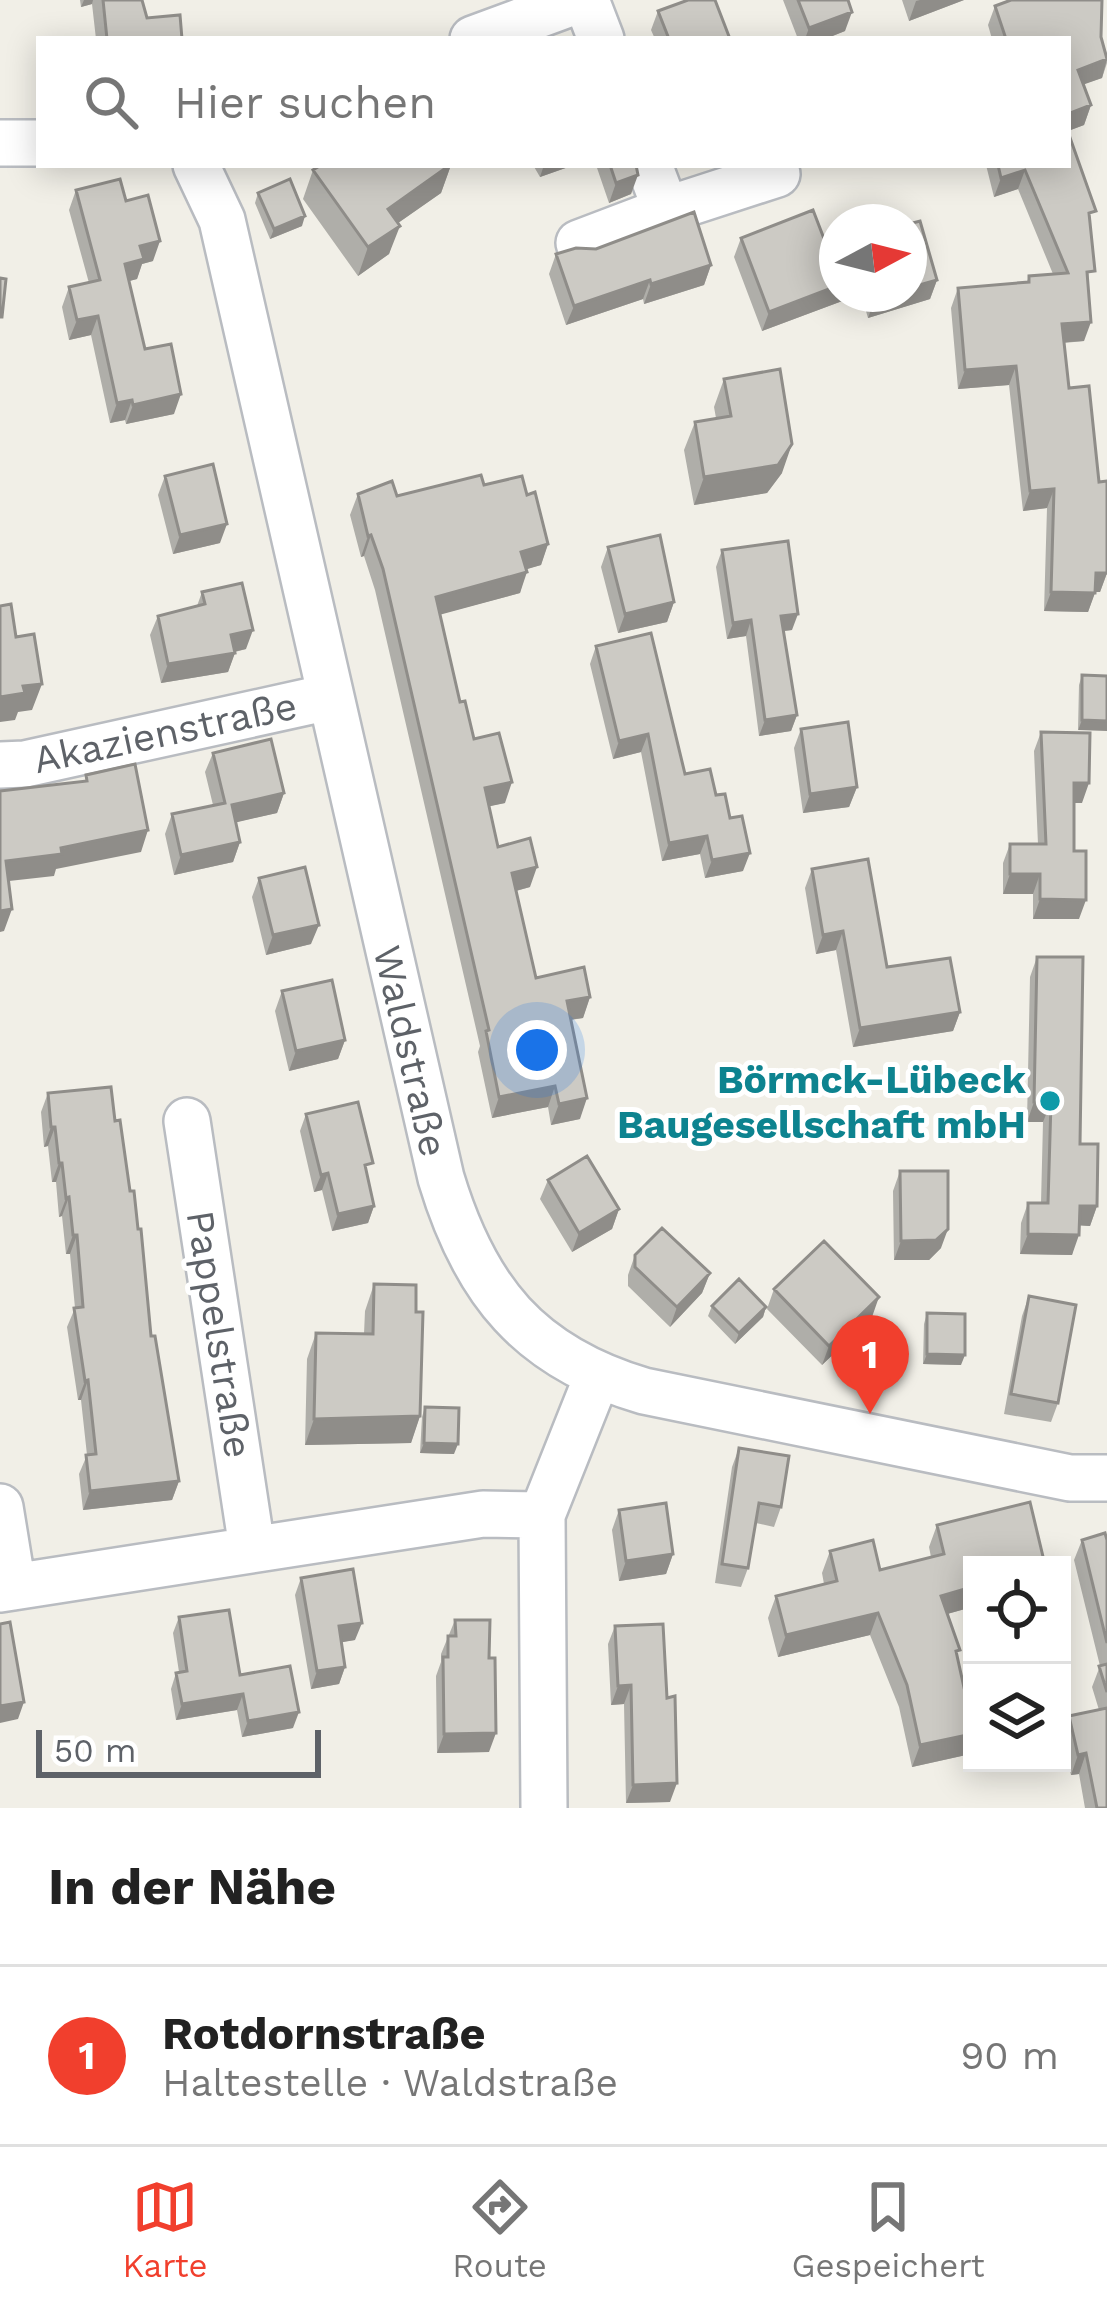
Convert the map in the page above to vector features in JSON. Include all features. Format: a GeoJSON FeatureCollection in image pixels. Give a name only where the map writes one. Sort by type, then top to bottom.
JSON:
{"type":"FeatureCollection","features":[{"type":"Feature","properties":{"kind":"street"},"geometry":{"type":"LineString","coordinates":[[480,36],[582,0],[600,36]]}},
{"type":"Feature","properties":{"kind":"street"},"geometry":{"type":"LineString","coordinates":[[0,143],[36,143]]}},
{"type":"Feature","properties":{"kind":"street","name":"Waldstraße"},"geometry":{"type":"LineString","coordinates":[[197,168],[222,220],[441,1178],[458,1234],[480,1275],[510,1313],[555,1351],[597,1377],[667,1396],[1070,1478],[1107,1478]]}},
{"type":"Feature","properties":{"kind":"street"},"geometry":{"type":"LineString","coordinates":[[650,168],[666,210]]}},
{"type":"Feature","properties":{"kind":"street"},"geometry":{"type":"LineString","coordinates":[[579,243],[777,174]]}},
{"type":"Feature","properties":{"kind":"street","name":"Akazienstraße"},"geometry":{"type":"LineString","coordinates":[[0,765],[25,764],[329,697]]}},
{"type":"Feature","properties":{"kind":"street","name":"Pappelstraße"},"geometry":{"type":"LineString","coordinates":[[187,1121],[252,1548]]}},
{"type":"Feature","properties":{"kind":"street"},"geometry":{"type":"LineString","coordinates":[[544,1808],[542,1515],[597,1377]]}},
{"type":"Feature","properties":{"kind":"street"},"geometry":{"type":"LineString","coordinates":[[0,1507],[6,1588],[483,1514],[542,1515]]}},
{"type":"Feature","properties":{"kind":"building"},"geometry":{"type":"Polygon","coordinates":[[[103,0],[142,0],[147,18],[180,15],[182,36],[107,36],[103,0]]]}},
{"type":"Feature","properties":{"kind":"building"},"geometry":{"type":"Polygon","coordinates":[[[688,0],[715,0],[729,36],[668,36],[658,11],[688,0]]]}},
{"type":"Feature","properties":{"kind":"building"},"geometry":{"type":"Polygon","coordinates":[[[798,0],[848,0],[852,12],[809,28],[798,0]]]}},
{"type":"Feature","properties":{"kind":"building"},"geometry":{"type":"Polygon","coordinates":[[[1011,0],[1102,0],[1101,37],[1107,59],[1078,70],[1091,105],[1071,113],[1071,36],[1005,36],[995,6],[1011,0]]]}},
{"type":"Feature","properties":{"kind":"building"},"geometry":{"type":"Polygon","coordinates":[[[1071,140],[1096,211],[1089,213],[1095,271],[1087,272],[1091,322],[1062,324],[1069,388],[1089,386],[1099,482],[1107,481],[1107,573],[1096,573],[1095,593],[1051,592],[1054,489],[1030,491],[1016,366],[965,370],[958,288],[1029,282],[1029,276],[1068,273],[1025,170],[1001,178],[999,168],[1071,168],[1071,140]]]}},
{"type":"Feature","properties":{"kind":"building"},"geometry":{"type":"Polygon","coordinates":[[[446,168],[388,209],[400,226],[368,247],[313,170],[446,168]]]}},
{"type":"Feature","properties":{"kind":"building"},"geometry":{"type":"Polygon","coordinates":[[[611,168],[637,168],[638,175],[616,183],[611,168]]]}},
{"type":"Feature","properties":{"kind":"building"},"geometry":{"type":"Polygon","coordinates":[[[120,179],[126,201],[148,195],[160,241],[140,246],[144,259],[125,264],[145,349],[171,344],[181,394],[133,405],[132,400],[117,403],[98,316],[77,320],[69,287],[100,280],[76,190],[120,179]]]}},
{"type":"Feature","properties":{"kind":"building"},"geometry":{"type":"Polygon","coordinates":[[[290,179],[305,216],[274,229],[258,193],[290,179]]]}},
{"type":"Feature","properties":{"kind":"building"},"geometry":{"type":"Polygon","coordinates":[[[813,210],[819,226],[819,293],[769,312],[741,238],[813,210]]]}},
{"type":"Feature","properties":{"kind":"building"},"geometry":{"type":"Polygon","coordinates":[[[694,212],[711,265],[574,306],[556,254],[596,249],[694,212]]]}},
{"type":"Feature","properties":{"kind":"building"},"geometry":{"type":"Polygon","coordinates":[[[927,245],[937,280],[927,283],[927,245]]]}},
{"type":"Feature","properties":{"kind":"building"},"geometry":{"type":"Polygon","coordinates":[[[0,278],[6,279],[2,317],[0,317],[0,278]]]}},
{"type":"Feature","properties":{"kind":"building"},"geometry":{"type":"Polygon","coordinates":[[[780,369],[792,444],[778,465],[704,477],[695,422],[731,416],[724,379],[780,369]]]}},
{"type":"Feature","properties":{"kind":"building"},"geometry":{"type":"Polygon","coordinates":[[[213,464],[227,524],[180,535],[165,476],[213,464]]]}},
{"type":"Feature","properties":{"kind":"building"},"geometry":{"type":"Polygon","coordinates":[[[481,475],[484,485],[522,476],[527,495],[535,492],[548,544],[521,552],[527,572],[436,597],[460,702],[465,701],[474,739],[499,733],[512,782],[485,788],[498,847],[530,838],[537,867],[512,873],[536,978],[584,967],[590,997],[567,1001],[587,1098],[559,1104],[555,1086],[499,1097],[489,1030],[383,569],[368,536],[358,494],[392,481],[397,496],[481,475]]]}},
{"type":"Feature","properties":{"kind":"building"},"geometry":{"type":"Polygon","coordinates":[[[660,535],[674,602],[625,614],[608,547],[660,535]]]}},
{"type":"Feature","properties":{"kind":"building"},"geometry":{"type":"Polygon","coordinates":[[[788,541],[798,614],[781,616],[797,715],[765,720],[751,620],[733,623],[722,550],[788,541]]]}},
{"type":"Feature","properties":{"kind":"building"},"geometry":{"type":"Polygon","coordinates":[[[242,583],[253,630],[231,635],[235,653],[168,664],[158,616],[205,604],[202,592],[242,583]]]}},
{"type":"Feature","properties":{"kind":"building"},"geometry":{"type":"Polygon","coordinates":[[[11,604],[16,637],[34,634],[42,684],[23,686],[25,693],[0,697],[0,606],[11,604]]]}},
{"type":"Feature","properties":{"kind":"building"},"geometry":{"type":"Polygon","coordinates":[[[651,633],[685,774],[710,769],[716,795],[725,794],[730,818],[742,816],[750,853],[712,860],[707,836],[669,843],[648,734],[619,741],[596,646],[651,633]]]}},
{"type":"Feature","properties":{"kind":"building"},"geometry":{"type":"Polygon","coordinates":[[[1082,675],[1107,676],[1107,721],[1082,720],[1082,675]]]}},
{"type":"Feature","properties":{"kind":"building"},"geometry":{"type":"Polygon","coordinates":[[[848,722],[857,787],[810,794],[801,729],[848,722]]]}},
{"type":"Feature","properties":{"kind":"building"},"geometry":{"type":"Polygon","coordinates":[[[1041,732],[1090,733],[1089,783],[1074,783],[1074,851],[1086,851],[1086,900],[1040,899],[1040,874],[1010,874],[1010,844],[1046,844],[1041,732]]]}},
{"type":"Feature","properties":{"kind":"building"},"geometry":{"type":"Polygon","coordinates":[[[271,739],[284,793],[232,805],[240,842],[181,855],[172,814],[225,803],[213,753],[271,739]]]}},
{"type":"Feature","properties":{"kind":"building"},"geometry":{"type":"Polygon","coordinates":[[[135,764],[148,830],[61,848],[62,854],[6,861],[12,909],[0,911],[0,791],[87,781],[86,775],[135,764]]]}},
{"type":"Feature","properties":{"kind":"building"},"geometry":{"type":"Polygon","coordinates":[[[868,859],[887,967],[950,958],[960,1012],[860,1028],[843,931],[823,935],[812,869],[868,859]]]}},
{"type":"Feature","properties":{"kind":"building"},"geometry":{"type":"Polygon","coordinates":[[[305,867],[319,925],[273,935],[259,878],[305,867]]]}},
{"type":"Feature","properties":{"kind":"building"},"geometry":{"type":"Polygon","coordinates":[[[1037,957],[1083,957],[1080,1144],[1098,1144],[1097,1206],[1080,1206],[1079,1235],[1028,1234],[1028,1203],[1048,1203],[1051,1102],[1034,1102],[1037,957]]]}},
{"type":"Feature","properties":{"kind":"building"},"geometry":{"type":"Polygon","coordinates":[[[332,980],[345,1040],[296,1051],[282,991],[332,980]]]}},
{"type":"Feature","properties":{"kind":"building"},"geometry":{"type":"Polygon","coordinates":[[[111,1087],[141,1229],[151,1336],[155,1336],[179,1481],[90,1491],[86,1455],[96,1454],[74,1308],[83,1307],[77,1235],[73,1235],[48,1093],[111,1087]]]}},
{"type":"Feature","properties":{"kind":"building"},"geometry":{"type":"Polygon","coordinates":[[[358,1102],[373,1163],[365,1165],[374,1206],[338,1214],[328,1173],[321,1175],[306,1114],[358,1102]]]}},
{"type":"Feature","properties":{"kind":"building"},"geometry":{"type":"Polygon","coordinates":[[[587,1156],[619,1209],[579,1233],[548,1180],[587,1156]]]}},
{"type":"Feature","properties":{"kind":"building"},"geometry":{"type":"Polygon","coordinates":[[[900,1171],[948,1171],[948,1229],[936,1240],[901,1241],[900,1171]]]}},
{"type":"Feature","properties":{"kind":"building"},"geometry":{"type":"Polygon","coordinates":[[[662,1228],[710,1273],[677,1307],[635,1267],[635,1255],[662,1228]]]}},
{"type":"Feature","properties":{"kind":"building"},"geometry":{"type":"Polygon","coordinates":[[[824,1241],[879,1297],[829,1346],[774,1289],[824,1241]]]}},
{"type":"Feature","properties":{"kind":"building"},"geometry":{"type":"Polygon","coordinates":[[[739,1279],[766,1307],[739,1333],[712,1306],[739,1279]]]}},
{"type":"Feature","properties":{"kind":"building"},"geometry":{"type":"Polygon","coordinates":[[[374,1284],[416,1285],[416,1312],[423,1312],[420,1416],[314,1419],[316,1333],[373,1334],[374,1284]]]}},
{"type":"Feature","properties":{"kind":"building"},"geometry":{"type":"Polygon","coordinates":[[[1029,1296],[1076,1305],[1058,1403],[1011,1394],[1029,1296]]]}},
{"type":"Feature","properties":{"kind":"building"},"geometry":{"type":"Polygon","coordinates":[[[927,1313],[965,1314],[965,1355],[927,1354],[927,1313]]]}},
{"type":"Feature","properties":{"kind":"building"},"geometry":{"type":"Polygon","coordinates":[[[425,1407],[459,1408],[458,1444],[424,1443],[425,1407]]]}},
{"type":"Feature","properties":{"kind":"building"},"geometry":{"type":"Polygon","coordinates":[[[739,1448],[789,1456],[781,1507],[759,1503],[748,1568],[722,1564],[739,1448]]]}},
{"type":"Feature","properties":{"kind":"building"},"geometry":{"type":"Polygon","coordinates":[[[1030,1502],[1043,1556],[963,1556],[963,1590],[941,1596],[960,1650],[956,1651],[963,1683],[963,1736],[920,1745],[907,1685],[878,1613],[786,1635],[776,1596],[837,1581],[830,1551],[873,1540],[880,1570],[944,1554],[937,1525],[1030,1502]]]}},
{"type":"Feature","properties":{"kind":"building"},"geometry":{"type":"Polygon","coordinates":[[[666,1503],[673,1554],[626,1561],[619,1510],[666,1503]]]}},
{"type":"Feature","properties":{"kind":"building"},"geometry":{"type":"Polygon","coordinates":[[[1105,1533],[1107,1540],[1107,1643],[1082,1540],[1105,1533]]]}},
{"type":"Feature","properties":{"kind":"building"},"geometry":{"type":"Polygon","coordinates":[[[353,1569],[362,1623],[339,1626],[345,1667],[317,1671],[301,1578],[353,1569]]]}},
{"type":"Feature","properties":{"kind":"building"},"geometry":{"type":"Polygon","coordinates":[[[229,1610],[240,1675],[290,1666],[299,1712],[248,1721],[243,1694],[182,1704],[176,1673],[187,1671],[179,1617],[229,1610]]]}},
{"type":"Feature","properties":{"kind":"building"},"geometry":{"type":"Polygon","coordinates":[[[455,1620],[490,1620],[496,1733],[444,1734],[443,1657],[448,1657],[448,1636],[456,1636],[455,1620]]]}},
{"type":"Feature","properties":{"kind":"building"},"geometry":{"type":"Polygon","coordinates":[[[10,1622],[24,1702],[0,1706],[0,1624],[10,1622]]]}},
{"type":"Feature","properties":{"kind":"building"},"geometry":{"type":"Polygon","coordinates":[[[663,1624],[667,1698],[675,1696],[677,1783],[633,1785],[631,1685],[618,1686],[615,1626],[663,1624]]]}},
{"type":"Feature","properties":{"kind":"building"},"geometry":{"type":"Polygon","coordinates":[[[1107,1664],[1107,1692],[1099,1666],[1107,1664]]]}},
{"type":"Feature","properties":{"kind":"building"},"geometry":{"type":"Polygon","coordinates":[[[1107,1708],[1107,1808],[1097,1808],[1086,1753],[1078,1755],[1071,1716],[1107,1708]]]}},
{"type":"Feature","properties":{"kind":"place","name":"Börmck-Lübeck Baugesellschaft mbH"},"geometry":{"type":"Point","coordinates":[1050,1101]}},
{"type":"Feature","properties":{"kind":"place","name":"Rotdornstraße"},"geometry":{"type":"Point","coordinates":[870,1414]}}]}
